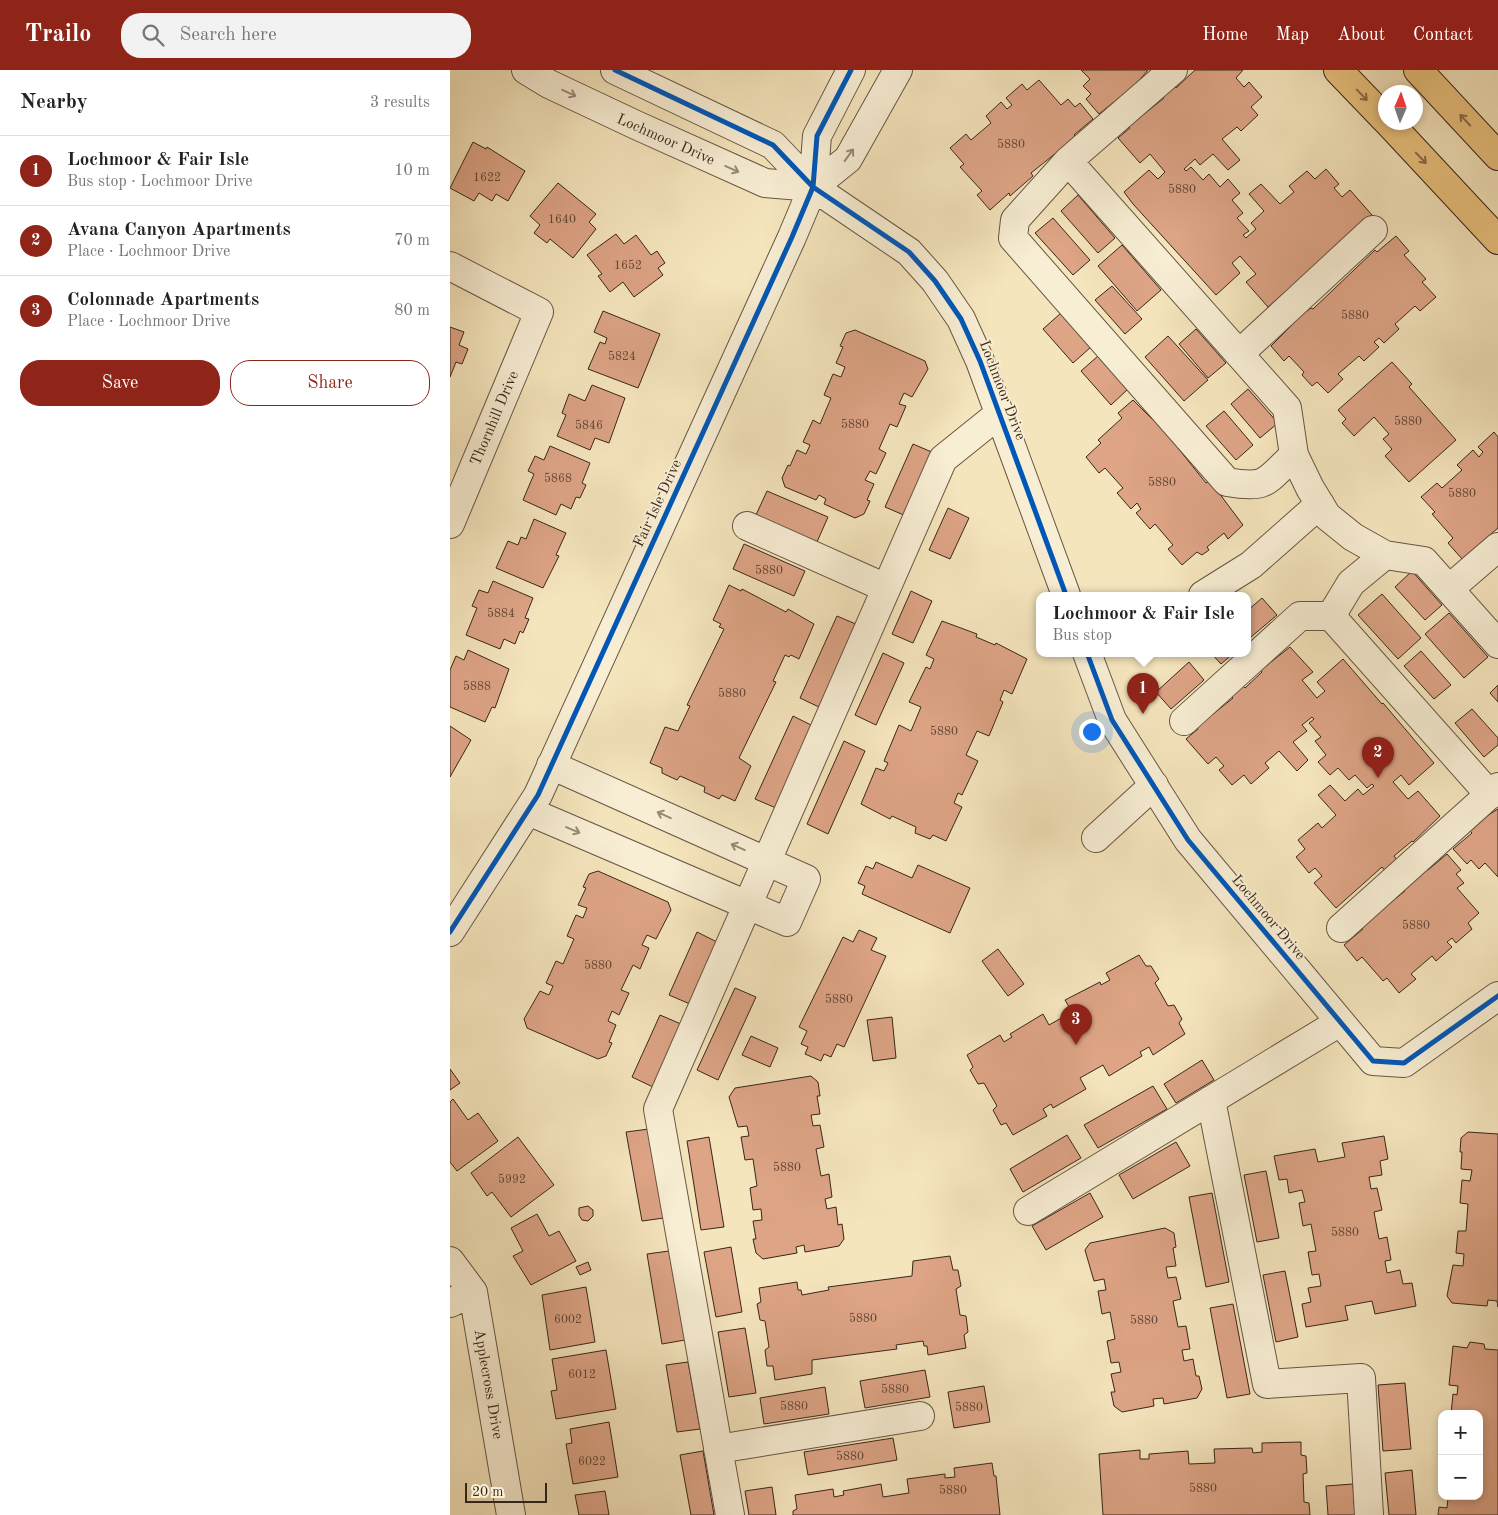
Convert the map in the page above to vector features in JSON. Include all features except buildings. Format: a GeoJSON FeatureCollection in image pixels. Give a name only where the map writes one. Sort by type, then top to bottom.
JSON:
{"type":"FeatureCollection","features":[{"type":"Feature","properties":{"kind":"main road"},"geometry":{"type":"LineString","coordinates":[[1338,70],[1378,112]]}},
{"type":"Feature","properties":{"kind":"main road"},"geometry":{"type":"LineString","coordinates":[[1418,70],[1498,156]]}},
{"type":"Feature","properties":{"kind":"main road"},"geometry":{"type":"LineString","coordinates":[[1394,130],[1498,240]]}},
{"type":"Feature","properties":{"kind":"street","name":"Lochmoor Drive"},"geometry":{"type":"LineString","coordinates":[[526,70],[549,84],[618,117],[765,183],[813,187]]}},
{"type":"Feature","properties":{"kind":"street","name":"Lochmoor Drive"},"geometry":{"type":"LineString","coordinates":[[615,70],[773,145],[813,187],[909,252],[935,281],[961,319],[980,361],[1065,592]]}},
{"type":"Feature","properties":{"kind":"street","name":"Fair Isle Drive"},"geometry":{"type":"LineString","coordinates":[[450,932],[538,796],[777,272],[813,187],[817,136],[851,70]]}},
{"type":"Feature","properties":{"kind":"street","name":"Fair Isle Drive"},"geometry":{"type":"LineString","coordinates":[[813,187],[848,159],[898,70]]}},
{"type":"Feature","properties":{"kind":"street"},"geometry":{"type":"LineString","coordinates":[[1173,70],[1068,161],[1015,220],[1013,238],[1226,482],[1252,486],[1263,483],[1294,455]]}},
{"type":"Feature","properties":{"kind":"street"},"geometry":{"type":"LineString","coordinates":[[1068,161],[1287,408],[1294,455],[1327,516],[1354,537],[1385,555],[1424,561],[1498,644]]}},
{"type":"Feature","properties":{"kind":"street"},"geometry":{"type":"LineString","coordinates":[[1239,354],[1372,230]]}},
{"type":"Feature","properties":{"kind":"street","name":"Thornhill Drive"},"geometry":{"type":"LineString","coordinates":[[450,266],[539,312],[450,524]]}},
{"type":"Feature","properties":{"kind":"street"},"geometry":{"type":"LineString","coordinates":[[730,1515],[658,1109],[943,459],[999,414]]}},
{"type":"Feature","properties":{"kind":"street"},"geometry":{"type":"LineString","coordinates":[[1208,592],[1251,565],[1320,504]]}},
{"type":"Feature","properties":{"kind":"street"},"geometry":{"type":"LineString","coordinates":[[747,526],[886,588]]}},
{"type":"Feature","properties":{"kind":"street"},"geometry":{"type":"LineString","coordinates":[[1449,589],[1498,547]]}},
{"type":"Feature","properties":{"kind":"street"},"geometry":{"type":"LineString","coordinates":[[1331,616],[1351,583],[1385,555]]}},
{"type":"Feature","properties":{"kind":"street"},"geometry":{"type":"LineString","coordinates":[[1184,721],[1300,616],[1331,616],[1494,791],[1340,928]]}},
{"type":"Feature","properties":{"kind":"street","name":"Lochmoor Drive"},"geometry":{"type":"LineString","coordinates":[[1088,657],[1112,720],[1188,840],[1373,1061],[1404,1063],[1496,1001]]}},
{"type":"Feature","properties":{"kind":"street"},"geometry":{"type":"LineString","coordinates":[[528,811],[786,922],[806,879],[551,765]]}},
{"type":"Feature","properties":{"kind":"street"},"geometry":{"type":"LineString","coordinates":[[1096,838],[1154,786]]}},
{"type":"Feature","properties":{"kind":"street"},"geometry":{"type":"LineString","coordinates":[[1028,1211],[1340,1022]]}},
{"type":"Feature","properties":{"kind":"street"},"geometry":{"type":"LineString","coordinates":[[1211,1100],[1267,1384],[1361,1378],[1369,1515]]}},
{"type":"Feature","properties":{"kind":"street","name":"Applecross Drive"},"geometry":{"type":"LineString","coordinates":[[450,1261],[462,1298],[511,1515]]}},
{"type":"Feature","properties":{"kind":"street"},"geometry":{"type":"LineString","coordinates":[[718,1449],[920,1416]]}},
{"type":"Feature","properties":{"kind":"cycle path"},"geometry":{"type":"LineString","coordinates":[[615,70],[773,145],[813,187],[909,252],[935,281],[961,319],[980,361],[1065,592]]}},
{"type":"Feature","properties":{"kind":"cycle path"},"geometry":{"type":"LineString","coordinates":[[450,932],[538,795],[792,237],[813,187],[817,136],[851,70]]}},
{"type":"Feature","properties":{"kind":"cycle path"},"geometry":{"type":"LineString","coordinates":[[1088,657],[1112,720],[1188,840],[1373,1061],[1404,1063],[1498,996]]}},
{"type":"Feature","properties":{"kind":"place","name":"Lochmoor & Fair Isle"},"geometry":{"type":"Point","coordinates":[1143,714]}},
{"type":"Feature","properties":{"kind":"place","name":"Avana Canyon Apartments"},"geometry":{"type":"Point","coordinates":[1378,778]}},
{"type":"Feature","properties":{"kind":"place","name":"Colonnade Apartments"},"geometry":{"type":"Point","coordinates":[1076,1045]}}]}
